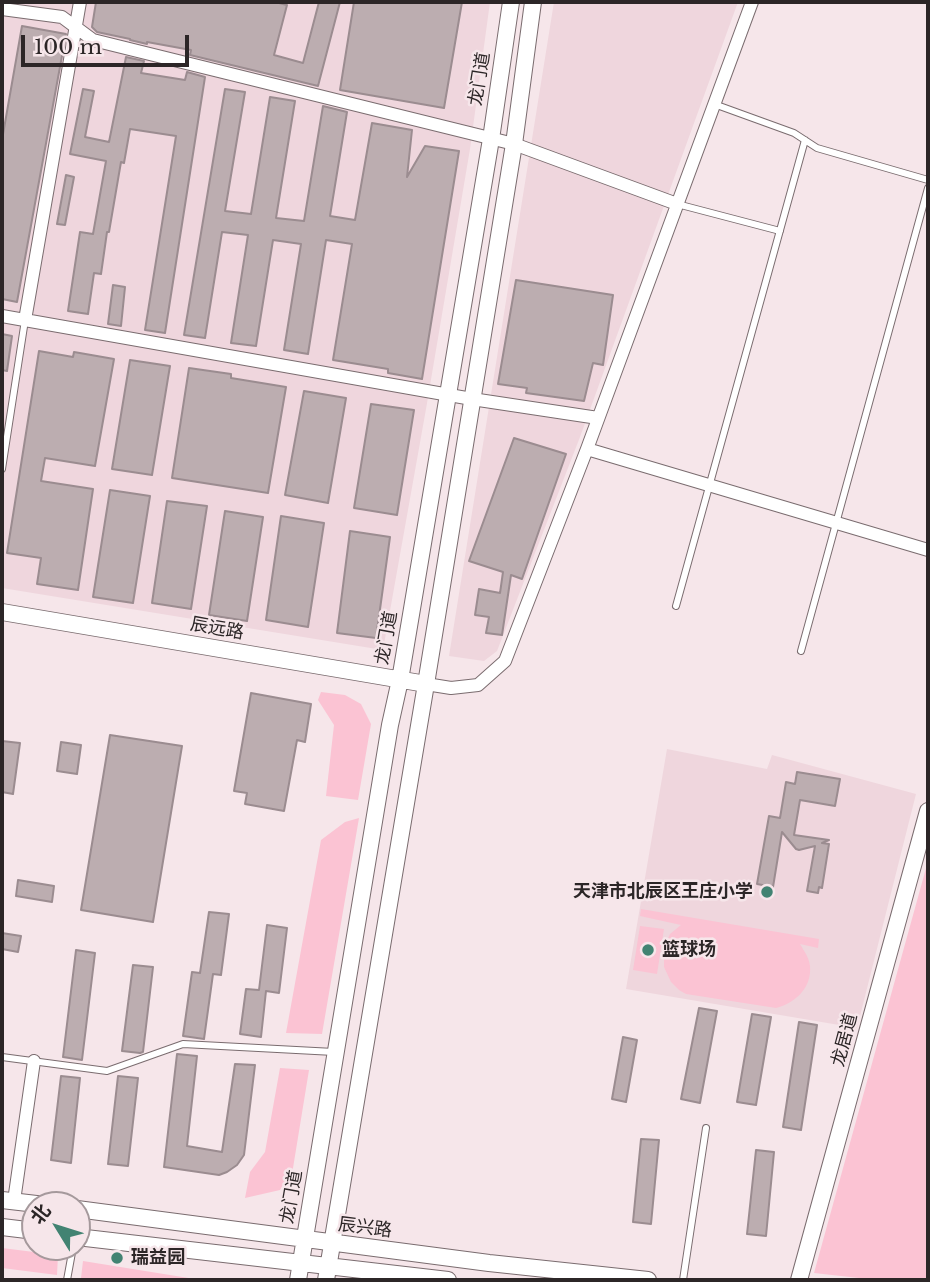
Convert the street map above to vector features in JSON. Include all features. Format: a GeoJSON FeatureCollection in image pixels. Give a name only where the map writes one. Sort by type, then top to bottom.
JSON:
{"type":"FeatureCollection","features":[{"type":"Feature","properties":{"kind":"main road","name":"龙门道"},"geometry":{"type":"LineString","coordinates":[[298,1280],[491,139],[511,2]]}},
{"type":"Feature","properties":{"kind":"main road"},"geometry":{"type":"LineString","coordinates":[[327,1273],[514,144],[533,2]]}},
{"type":"Feature","properties":{"kind":"main road","name":"辰远路"},"geometry":{"type":"LineString","coordinates":[[2,612],[426,684]]}},
{"type":"Feature","properties":{"kind":"main road","name":"龙居道"},"geometry":{"type":"LineString","coordinates":[[799,1280],[928,811]]}},
{"type":"Feature","properties":{"kind":"main road","name":"辰兴路"},"geometry":{"type":"LineString","coordinates":[[91,1211],[489,1263],[648,1280]]}},
{"type":"Feature","properties":{"kind":"main road"},"geometry":{"type":"LineString","coordinates":[[2,1227],[21,1229]]}},
{"type":"Feature","properties":{"kind":"main road"},"geometry":{"type":"LineString","coordinates":[[91,1239],[301,1262],[327,1273],[444,1280]]}},
{"type":"Feature","properties":{"kind":"street"},"geometry":{"type":"LineString","coordinates":[[25,320],[80,2]]}},
{"type":"Feature","properties":{"kind":"street"},"geometry":{"type":"LineString","coordinates":[[426,684],[451,688],[478,685],[505,661],[587,449],[752,2]]}},
{"type":"Feature","properties":{"kind":"street"},"geometry":{"type":"LineString","coordinates":[[2,9],[62,17],[93,40],[514,144],[677,204]]}},
{"type":"Feature","properties":{"kind":"street"},"geometry":{"type":"LineString","coordinates":[[2,316],[472,399],[598,418]]}},
{"type":"Feature","properties":{"kind":"street"},"geometry":{"type":"LineString","coordinates":[[587,449],[928,550]]}},
{"type":"Feature","properties":{"kind":"street"},"geometry":{"type":"LineString","coordinates":[[8,1200],[34,1061]]}},
{"type":"Feature","properties":{"kind":"lane"},"geometry":{"type":"LineString","coordinates":[[714,104],[794,133],[817,148],[928,180]]}},
{"type":"Feature","properties":{"kind":"lane"},"geometry":{"type":"LineString","coordinates":[[676,606],[805,140]]}},
{"type":"Feature","properties":{"kind":"lane"},"geometry":{"type":"LineString","coordinates":[[801,651],[928,188]]}},
{"type":"Feature","properties":{"kind":"lane"},"geometry":{"type":"LineString","coordinates":[[677,204],[780,231]]}},
{"type":"Feature","properties":{"kind":"lane"},"geometry":{"type":"LineString","coordinates":[[2,469],[25,320]]}},
{"type":"Feature","properties":{"kind":"lane"},"geometry":{"type":"LineString","coordinates":[[2,1057],[107,1070],[183,1044],[337,1052]]}},
{"type":"Feature","properties":{"kind":"lane"},"geometry":{"type":"LineString","coordinates":[[683,1280],[706,1128]]}},
{"type":"Feature","properties":{"kind":"lane"},"geometry":{"type":"LineString","coordinates":[[67,1280],[70,1261]]}},
{"type":"Feature","properties":{"kind":"shaded area"},"geometry":{"type":"Polygon","coordinates":[[[2,2],[490,2],[470,149],[383,650],[2,588],[2,2]]]}},
{"type":"Feature","properties":{"kind":"shaded area"},"geometry":{"type":"Polygon","coordinates":[[[554,2],[738,2],[580,437],[497,651],[484,661],[449,656],[554,2]]]}},
{"type":"Feature","properties":{"kind":"shaded area"},"geometry":{"type":"Polygon","coordinates":[[[321,692],[345,695],[361,704],[371,724],[358,800],[326,796],[334,725],[318,700],[321,692]]]}},
{"type":"Feature","properties":{"kind":"shaded area","name":"天津市北辰区王庄小学"},"geometry":{"type":"Polygon","coordinates":[[[667,749],[767,769],[772,755],[916,794],[857,1028],[626,989],[667,749]]]}},
{"type":"Feature","properties":{"kind":"shaded area"},"geometry":{"type":"Polygon","coordinates":[[[359,818],[322,1034],[286,1033],[321,840],[345,822],[359,818]]]}},
{"type":"Feature","properties":{"kind":"shaded area"},"geometry":{"type":"Polygon","coordinates":[[[928,861],[928,1280],[877,1280],[814,1273],[928,861]]]}},
{"type":"Feature","properties":{"kind":"shaded area"},"geometry":{"type":"Polygon","coordinates":[[[641,909],[819,939],[818,948],[800,944],[809,963],[810,974],[805,988],[796,998],[776,1008],[686,994],[671,982],[664,967],[664,948],[670,934],[681,925],[640,916],[641,909]]]}},
{"type":"Feature","properties":{"kind":"shaded area","name":"篮球场"},"geometry":{"type":"Polygon","coordinates":[[[640,926],[664,929],[657,974],[633,970],[640,926]]]}},
{"type":"Feature","properties":{"kind":"shaded area"},"geometry":{"type":"Polygon","coordinates":[[[280,1068],[309,1070],[293,1168],[280,1190],[245,1198],[250,1172],[265,1152],[280,1068]]]}},
{"type":"Feature","properties":{"kind":"shaded area"},"geometry":{"type":"Polygon","coordinates":[[[2,1248],[21,1250],[21,1261],[58,1261],[57,1275],[2,1268],[2,1248]]]}},
{"type":"Feature","properties":{"kind":"shaded area"},"geometry":{"type":"Polygon","coordinates":[[[83,1261],[201,1280],[95,1280],[81,1278],[83,1261]]]}},
{"type":"Feature","properties":{"kind":"building"},"geometry":{"type":"Polygon","coordinates":[[[96,2],[275,2],[287,5],[274,55],[303,63],[319,2],[340,2],[318,86],[190,55],[191,50],[147,44],[97,32],[92,27],[96,2]]]}},
{"type":"Feature","properties":{"kind":"building"},"geometry":{"type":"Polygon","coordinates":[[[354,2],[462,2],[444,108],[340,90],[354,2]]]}},
{"type":"Feature","properties":{"kind":"building"},"geometry":{"type":"Polygon","coordinates":[[[22,26],[66,34],[17,302],[2,299],[2,140],[22,26]]]}},
{"type":"Feature","properties":{"kind":"building"},"geometry":{"type":"Polygon","coordinates":[[[126,57],[144,61],[141,73],[185,80],[187,72],[205,77],[165,333],[145,330],[176,136],[130,129],[107,232],[101,274],[94,273],[88,314],[68,311],[80,232],[93,234],[106,161],[70,154],[83,89],[94,91],[85,137],[109,142],[126,57]]]}},
{"type":"Feature","properties":{"kind":"building"},"geometry":{"type":"Polygon","coordinates":[[[225,89],[245,92],[225,211],[251,214],[270,97],[295,101],[276,218],[304,221],[323,106],[347,112],[330,216],[355,220],[372,123],[412,130],[407,177],[425,146],[459,151],[422,379],[388,373],[388,369],[333,360],[352,244],[326,240],[308,354],[284,350],[301,244],[273,240],[256,346],[231,343],[248,235],[222,232],[205,338],[184,335],[225,89]]]}},
{"type":"Feature","properties":{"kind":"building"},"geometry":{"type":"Polygon","coordinates":[[[66,175],[74,177],[65,225],[57,224],[66,175]]]}},
{"type":"Feature","properties":{"kind":"building"},"geometry":{"type":"Polygon","coordinates":[[[516,280],[613,295],[603,365],[593,363],[584,401],[526,393],[527,388],[498,384],[516,280]]]}},
{"type":"Feature","properties":{"kind":"building"},"geometry":{"type":"Polygon","coordinates":[[[113,285],[125,287],[121,326],[108,324],[113,285]]]}},
{"type":"Feature","properties":{"kind":"building"},"geometry":{"type":"Polygon","coordinates":[[[2,334],[12,336],[7,371],[2,370],[2,334]]]}},
{"type":"Feature","properties":{"kind":"building"},"geometry":{"type":"Polygon","coordinates":[[[39,351],[73,357],[74,352],[114,359],[95,466],[45,458],[41,481],[93,489],[78,590],[37,584],[41,558],[7,553],[39,351]]]}},
{"type":"Feature","properties":{"kind":"building"},"geometry":{"type":"Polygon","coordinates":[[[130,360],[170,366],[152,475],[112,469],[130,360]]]}},
{"type":"Feature","properties":{"kind":"building"},"geometry":{"type":"Polygon","coordinates":[[[189,368],[231,374],[231,378],[286,387],[268,493],[172,478],[189,368]]]}},
{"type":"Feature","properties":{"kind":"building"},"geometry":{"type":"Polygon","coordinates":[[[304,391],[346,398],[328,503],[285,495],[304,391]]]}},
{"type":"Feature","properties":{"kind":"building"},"geometry":{"type":"Polygon","coordinates":[[[371,404],[414,410],[397,515],[354,508],[371,404]]]}},
{"type":"Feature","properties":{"kind":"building"},"geometry":{"type":"Polygon","coordinates":[[[514,438],[566,454],[522,579],[511,575],[502,635],[486,633],[489,617],[475,615],[479,589],[500,593],[503,572],[469,561],[514,438]]]}},
{"type":"Feature","properties":{"kind":"building"},"geometry":{"type":"Polygon","coordinates":[[[110,490],[150,496],[133,603],[93,597],[110,490]]]}},
{"type":"Feature","properties":{"kind":"building"},"geometry":{"type":"Polygon","coordinates":[[[167,501],[207,506],[191,609],[152,603],[167,501]]]}},
{"type":"Feature","properties":{"kind":"building"},"geometry":{"type":"Polygon","coordinates":[[[225,511],[263,517],[247,621],[209,615],[225,511]]]}},
{"type":"Feature","properties":{"kind":"building"},"geometry":{"type":"Polygon","coordinates":[[[281,516],[324,523],[308,627],[266,620],[281,516]]]}},
{"type":"Feature","properties":{"kind":"building"},"geometry":{"type":"Polygon","coordinates":[[[350,531],[390,537],[376,638],[337,633],[350,531]]]}},
{"type":"Feature","properties":{"kind":"building"},"geometry":{"type":"Polygon","coordinates":[[[251,693],[311,704],[305,742],[297,740],[284,811],[245,804],[247,793],[234,791],[251,693]]]}},
{"type":"Feature","properties":{"kind":"building"},"geometry":{"type":"Polygon","coordinates":[[[110,735],[182,746],[153,922],[81,910],[110,735]]]}},
{"type":"Feature","properties":{"kind":"building"},"geometry":{"type":"Polygon","coordinates":[[[2,741],[20,743],[13,794],[2,792],[2,741]]]}},
{"type":"Feature","properties":{"kind":"building"},"geometry":{"type":"Polygon","coordinates":[[[61,742],[81,745],[77,774],[57,771],[61,742]]]}},
{"type":"Feature","properties":{"kind":"building"},"geometry":{"type":"Polygon","coordinates":[[[797,772],[840,779],[835,806],[800,800],[794,835],[829,840],[822,843],[829,844],[822,888],[819,887],[818,893],[807,891],[815,846],[796,849],[782,832],[773,887],[757,884],[769,816],[780,818],[786,782],[795,784],[797,772]]]}},
{"type":"Feature","properties":{"kind":"building"},"geometry":{"type":"Polygon","coordinates":[[[18,880],[54,886],[52,902],[16,896],[18,880]]]}},
{"type":"Feature","properties":{"kind":"building"},"geometry":{"type":"Polygon","coordinates":[[[209,912],[229,914],[221,975],[213,974],[204,1039],[183,1036],[192,972],[200,973],[209,912]]]}},
{"type":"Feature","properties":{"kind":"building"},"geometry":{"type":"Polygon","coordinates":[[[267,925],[287,928],[279,993],[266,991],[261,1037],[240,1034],[246,989],[259,990],[267,925]]]}},
{"type":"Feature","properties":{"kind":"building"},"geometry":{"type":"Polygon","coordinates":[[[2,933],[21,936],[18,952],[2,949],[2,933]]]}},
{"type":"Feature","properties":{"kind":"building"},"geometry":{"type":"Polygon","coordinates":[[[76,950],[95,953],[82,1060],[63,1057],[76,950]]]}},
{"type":"Feature","properties":{"kind":"building"},"geometry":{"type":"Polygon","coordinates":[[[133,965],[153,967],[143,1052],[140,1053],[122,1051],[133,965]]]}},
{"type":"Feature","properties":{"kind":"building"},"geometry":{"type":"Polygon","coordinates":[[[699,1008],[717,1011],[700,1103],[681,1099],[699,1008]]]}},
{"type":"Feature","properties":{"kind":"building"},"geometry":{"type":"Polygon","coordinates":[[[752,1014],[771,1017],[756,1105],[737,1102],[752,1014]]]}},
{"type":"Feature","properties":{"kind":"building"},"geometry":{"type":"Polygon","coordinates":[[[799,1022],[817,1025],[801,1130],[783,1127],[799,1022]]]}},
{"type":"Feature","properties":{"kind":"building"},"geometry":{"type":"Polygon","coordinates":[[[623,1037],[637,1040],[626,1102],[612,1099],[623,1037]]]}},
{"type":"Feature","properties":{"kind":"building"},"geometry":{"type":"Polygon","coordinates":[[[177,1054],[197,1056],[187,1146],[222,1152],[235,1064],[255,1065],[244,1155],[237,1165],[227,1172],[219,1175],[164,1167],[177,1054]]]}},
{"type":"Feature","properties":{"kind":"building"},"geometry":{"type":"Polygon","coordinates":[[[61,1076],[80,1078],[71,1163],[51,1160],[61,1076]]]}},
{"type":"Feature","properties":{"kind":"building"},"geometry":{"type":"Polygon","coordinates":[[[118,1076],[138,1078],[128,1166],[108,1164],[118,1076]]]}},
{"type":"Feature","properties":{"kind":"building"},"geometry":{"type":"Polygon","coordinates":[[[641,1139],[659,1140],[651,1224],[633,1222],[641,1139]]]}},
{"type":"Feature","properties":{"kind":"building"},"geometry":{"type":"Polygon","coordinates":[[[756,1150],[774,1152],[766,1236],[747,1234],[756,1150]]]}},
{"type":"Feature","properties":{"kind":"place","name":"天津市北辰区王庄小学"},"geometry":{"type":"Point","coordinates":[767,892]}},
{"type":"Feature","properties":{"kind":"place","name":"篮球场"},"geometry":{"type":"Point","coordinates":[648,950]}},
{"type":"Feature","properties":{"kind":"place","name":"瑞益园"},"geometry":{"type":"Point","coordinates":[117,1258]}}]}
